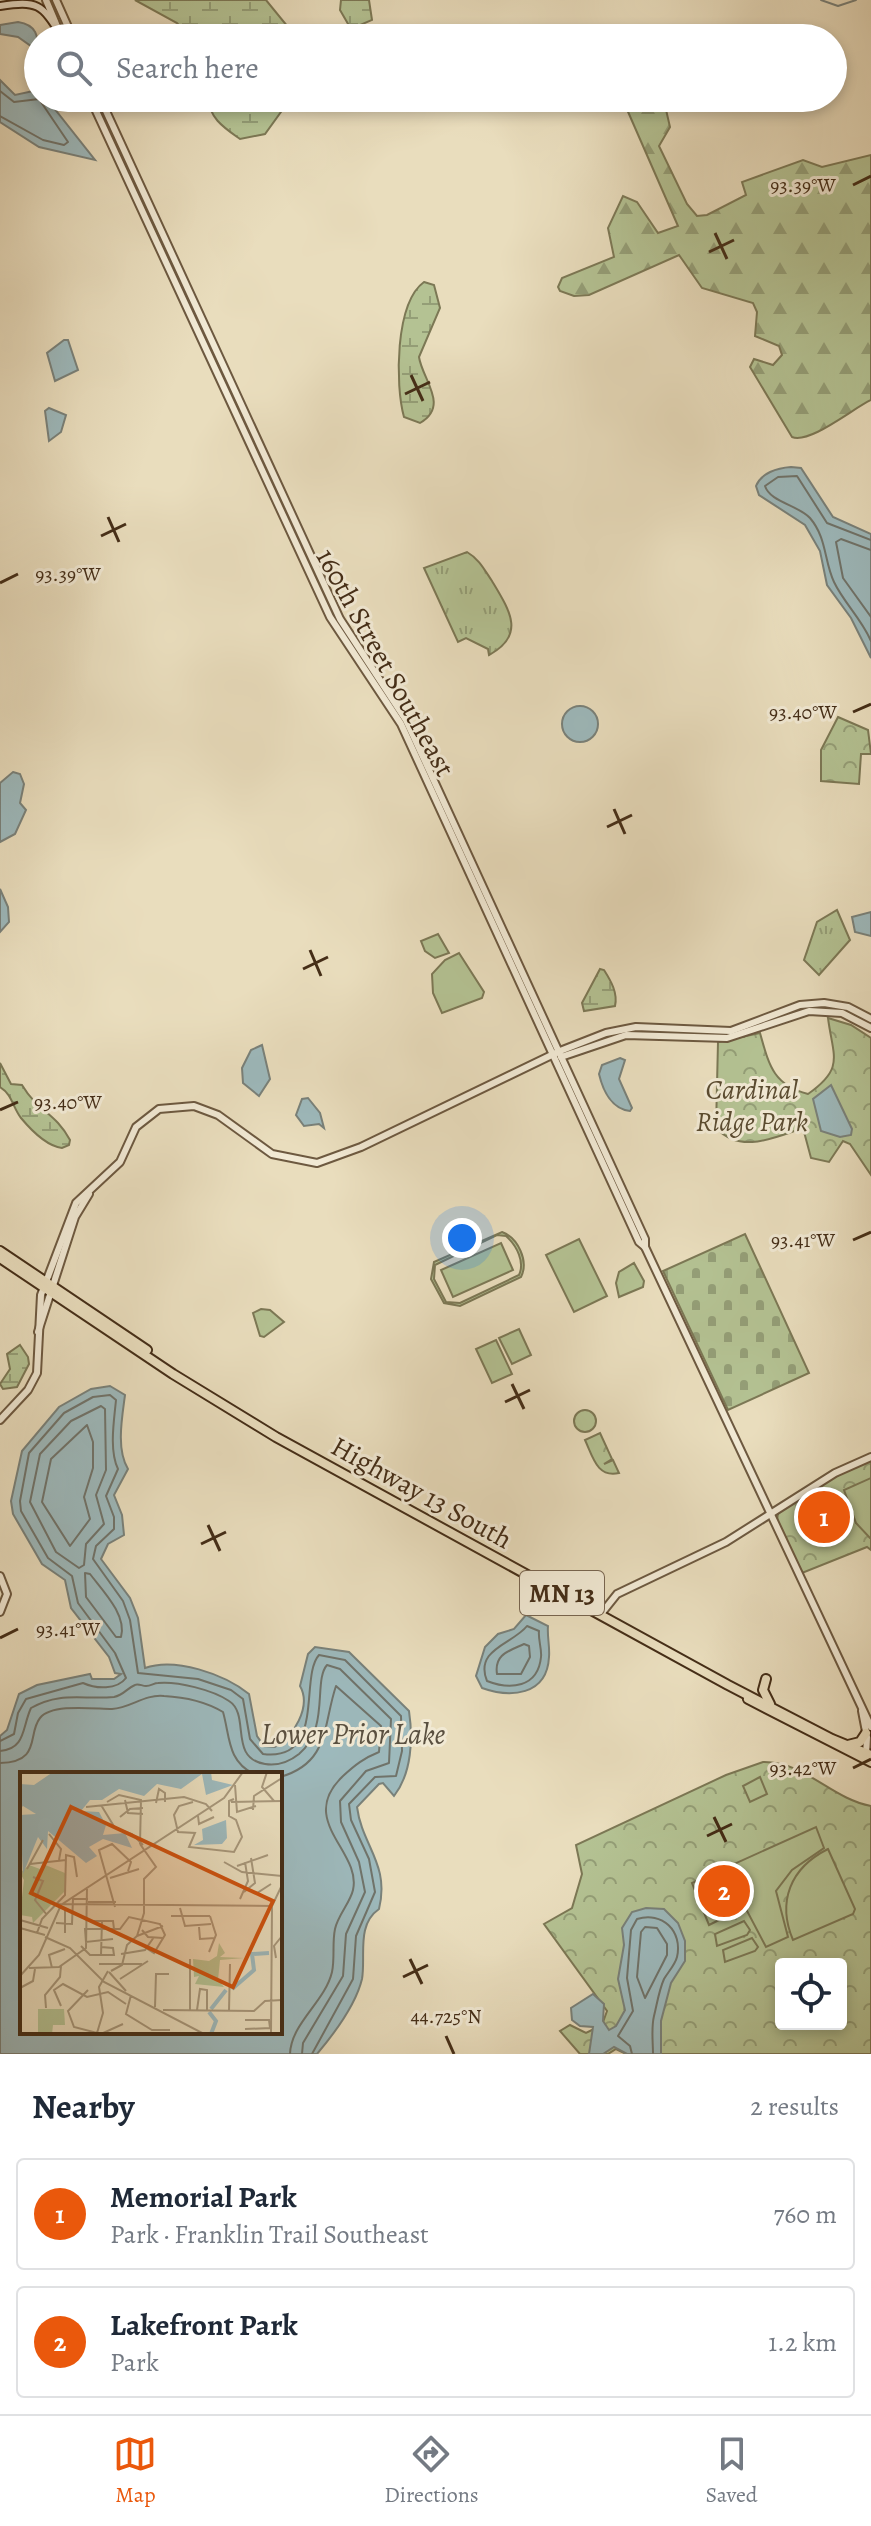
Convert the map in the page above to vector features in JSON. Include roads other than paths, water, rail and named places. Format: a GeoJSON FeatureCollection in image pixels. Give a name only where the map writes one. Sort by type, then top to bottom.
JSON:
{"type":"FeatureCollection","features":[{"type":"Feature","properties":{"kind":"main road","name":"Highway 13 South"},"geometry":{"type":"LineString","coordinates":[[0,1251],[182,1378],[348,1477],[728,1685],[868,1757]]}},
{"type":"Feature","properties":{"kind":"main road","name":"Highway 13 South"},"geometry":{"type":"LineString","coordinates":[[0,1258],[48,1286]]}},
{"type":"Feature","properties":{"kind":"main road"},"geometry":{"type":"LineString","coordinates":[[766,1679],[764,1695],[773,1707]]}},
{"type":"Feature","properties":{"kind":"main road","name":"Highway 13 South"},"geometry":{"type":"LineString","coordinates":[[728,1685],[761,1707],[868,1757]]}},
{"type":"Feature","properties":{"kind":"main road"},"geometry":{"type":"LineString","coordinates":[[846,1745],[860,1742],[868,1730]]}},
{"type":"Feature","properties":{"kind":"street"},"geometry":{"type":"LineString","coordinates":[[0,4],[13,0]]}},
{"type":"Feature","properties":{"kind":"street"},"geometry":{"type":"LineString","coordinates":[[46,0],[57,24]]}},
{"type":"Feature","properties":{"kind":"street"},"geometry":{"type":"LineString","coordinates":[[56,0],[67,24]]}},
{"type":"Feature","properties":{"kind":"street"},"geometry":{"type":"LineString","coordinates":[[0,4],[35,4],[50,15],[55,24]]}},
{"type":"Feature","properties":{"kind":"street","name":"160th Street Southeast"},"geometry":{"type":"LineString","coordinates":[[96,112],[326,609],[401,724],[639,1242],[645,1247]]}},
{"type":"Feature","properties":{"kind":"street","name":"160th Street Southeast"},"geometry":{"type":"LineString","coordinates":[[106,112],[340,619],[406,720],[561,1054],[645,1239],[645,1247],[862,1711],[868,1730],[868,1757]]}},
{"type":"Feature","properties":{"kind":"street"},"geometry":{"type":"LineString","coordinates":[[561,1054],[606,1033],[636,1027],[731,1031],[810,1004],[848,1007],[871,1019]]}},
{"type":"Feature","properties":{"kind":"street"},"geometry":{"type":"LineString","coordinates":[[0,1420],[28,1390],[37,1373],[37,1314],[75,1217],[92,1189],[120,1162],[136,1127],[159,1109],[194,1106],[218,1115],[272,1154],[317,1163],[361,1147],[553,1057],[626,1035],[727,1038],[754,1032],[809,1011],[842,1013],[871,1028]]}},
{"type":"Feature","properties":{"kind":"street"},"geometry":{"type":"LineString","coordinates":[[601,1614],[617,1594],[715,1548],[835,1473],[871,1457]]}},
{"type":"Feature","properties":{"kind":"street"},"geometry":{"type":"LineString","coordinates":[[0,1576],[7,1594],[0,1612]]}},
{"type":"Feature","properties":{"kind":"water"},"geometry":{"type":"Polygon","coordinates":[[[24,24],[24,41],[0,34],[0,25],[24,24]]]}},
{"type":"Feature","properties":{"kind":"water"},"geometry":{"type":"Polygon","coordinates":[[[0,80],[15,95],[24,93],[24,112],[57,112],[95,160],[39,147],[0,122],[0,80]]]}},
{"type":"Feature","properties":{"kind":"water"},"geometry":{"type":"Polygon","coordinates":[[[68,340],[78,370],[55,381],[47,353],[68,340]]]}},
{"type":"Feature","properties":{"kind":"water"},"geometry":{"type":"Polygon","coordinates":[[[49,408],[66,415],[61,432],[49,441],[45,411],[49,408]]]}},
{"type":"Feature","properties":{"kind":"water"},"geometry":{"type":"Polygon","coordinates":[[[801,468],[833,517],[871,534],[871,658],[851,618],[827,585],[820,551],[805,525],[759,495],[756,486],[762,478],[775,470],[801,468]]]}},
{"type":"Feature","properties":{"kind":"water"},"geometry":{"type":"Polygon","coordinates":[[[580,706],[593,711],[598,724],[593,737],[580,742],[567,737],[562,724],[567,711],[580,706]]]}},
{"type":"Feature","properties":{"kind":"water"},"geometry":{"type":"Polygon","coordinates":[[[13,772],[20,774],[24,784],[20,803],[26,810],[15,834],[0,842],[0,783],[13,772]]]}},
{"type":"Feature","properties":{"kind":"water"},"geometry":{"type":"Polygon","coordinates":[[[0,889],[8,907],[9,922],[0,932],[0,889]]]}},
{"type":"Feature","properties":{"kind":"water"},"geometry":{"type":"Polygon","coordinates":[[[871,912],[871,936],[855,932],[852,917],[871,912]]]}},
{"type":"Feature","properties":{"kind":"water"},"geometry":{"type":"Polygon","coordinates":[[[262,1045],[270,1079],[259,1096],[243,1083],[242,1068],[251,1050],[262,1045]]]}},
{"type":"Feature","properties":{"kind":"water"},"geometry":{"type":"Polygon","coordinates":[[[620,1058],[625,1060],[619,1079],[632,1108],[630,1111],[618,1107],[609,1098],[599,1074],[602,1065],[620,1058]]]}},
{"type":"Feature","properties":{"kind":"water"},"geometry":{"type":"Polygon","coordinates":[[[831,1085],[852,1129],[851,1135],[840,1137],[821,1131],[813,1099],[831,1085]]]}},
{"type":"Feature","properties":{"kind":"water"},"geometry":{"type":"Polygon","coordinates":[[[308,1098],[320,1113],[324,1128],[319,1124],[304,1126],[296,1115],[302,1099],[308,1098]]]}},
{"type":"Feature","properties":{"kind":"water","name":"Lower Prior Lake"},"geometry":{"type":"Polygon","coordinates":[[[110,1386],[125,1395],[121,1443],[128,1469],[114,1495],[122,1515],[124,1535],[108,1544],[101,1559],[130,1598],[138,1618],[145,1668],[170,1665],[199,1669],[239,1687],[249,1694],[257,1736],[264,1746],[275,1747],[282,1742],[299,1721],[304,1703],[300,1686],[308,1654],[315,1647],[349,1652],[409,1711],[410,1755],[400,1787],[394,1796],[383,1783],[379,1784],[357,1807],[381,1880],[379,1909],[367,1923],[362,1979],[355,1999],[317,2054],[0,2054],[0,1736],[7,1730],[19,1694],[37,1685],[90,1674],[92,1679],[114,1679],[121,1674],[115,1673],[109,1657],[71,1608],[65,1580],[42,1564],[13,1514],[11,1501],[22,1451],[59,1407],[91,1389],[110,1386]]]}},
{"type":"Feature","properties":{"kind":"water"},"geometry":{"type":"Polygon","coordinates":[[[526,1615],[548,1626],[549,1657],[542,1680],[534,1687],[515,1693],[482,1688],[476,1676],[485,1647],[498,1634],[514,1629],[526,1615]]]}},
{"type":"Feature","properties":{"kind":"water"},"geometry":{"type":"Polygon","coordinates":[[[646,1908],[664,1909],[678,1923],[685,1941],[685,1961],[671,1983],[661,2021],[661,2054],[627,2054],[614,2047],[603,2054],[589,2054],[593,2027],[580,2026],[572,2020],[571,2008],[593,1994],[604,2004],[603,2021],[609,2030],[616,2026],[625,2010],[618,1979],[624,1945],[622,1928],[632,1912],[646,1908]]]}},
{"type":"Feature","properties":{"kind":"waterway"},"geometry":{"type":"LineString","coordinates":[[821,0],[838,6],[856,0]]}},
{"type":"Feature","properties":{"kind":"place","name":"Memorial Park"},"geometry":{"type":"Point","coordinates":[824,1517]}},
{"type":"Feature","properties":{"kind":"place","name":"Lakefront Park"},"geometry":{"type":"Point","coordinates":[724,1891]}},
{"type":"Feature","properties":{"kind":"park label","name":"Cardinal Ridge Park"},"geometry":{"type":"Point","coordinates":[752,1105]}}]}
